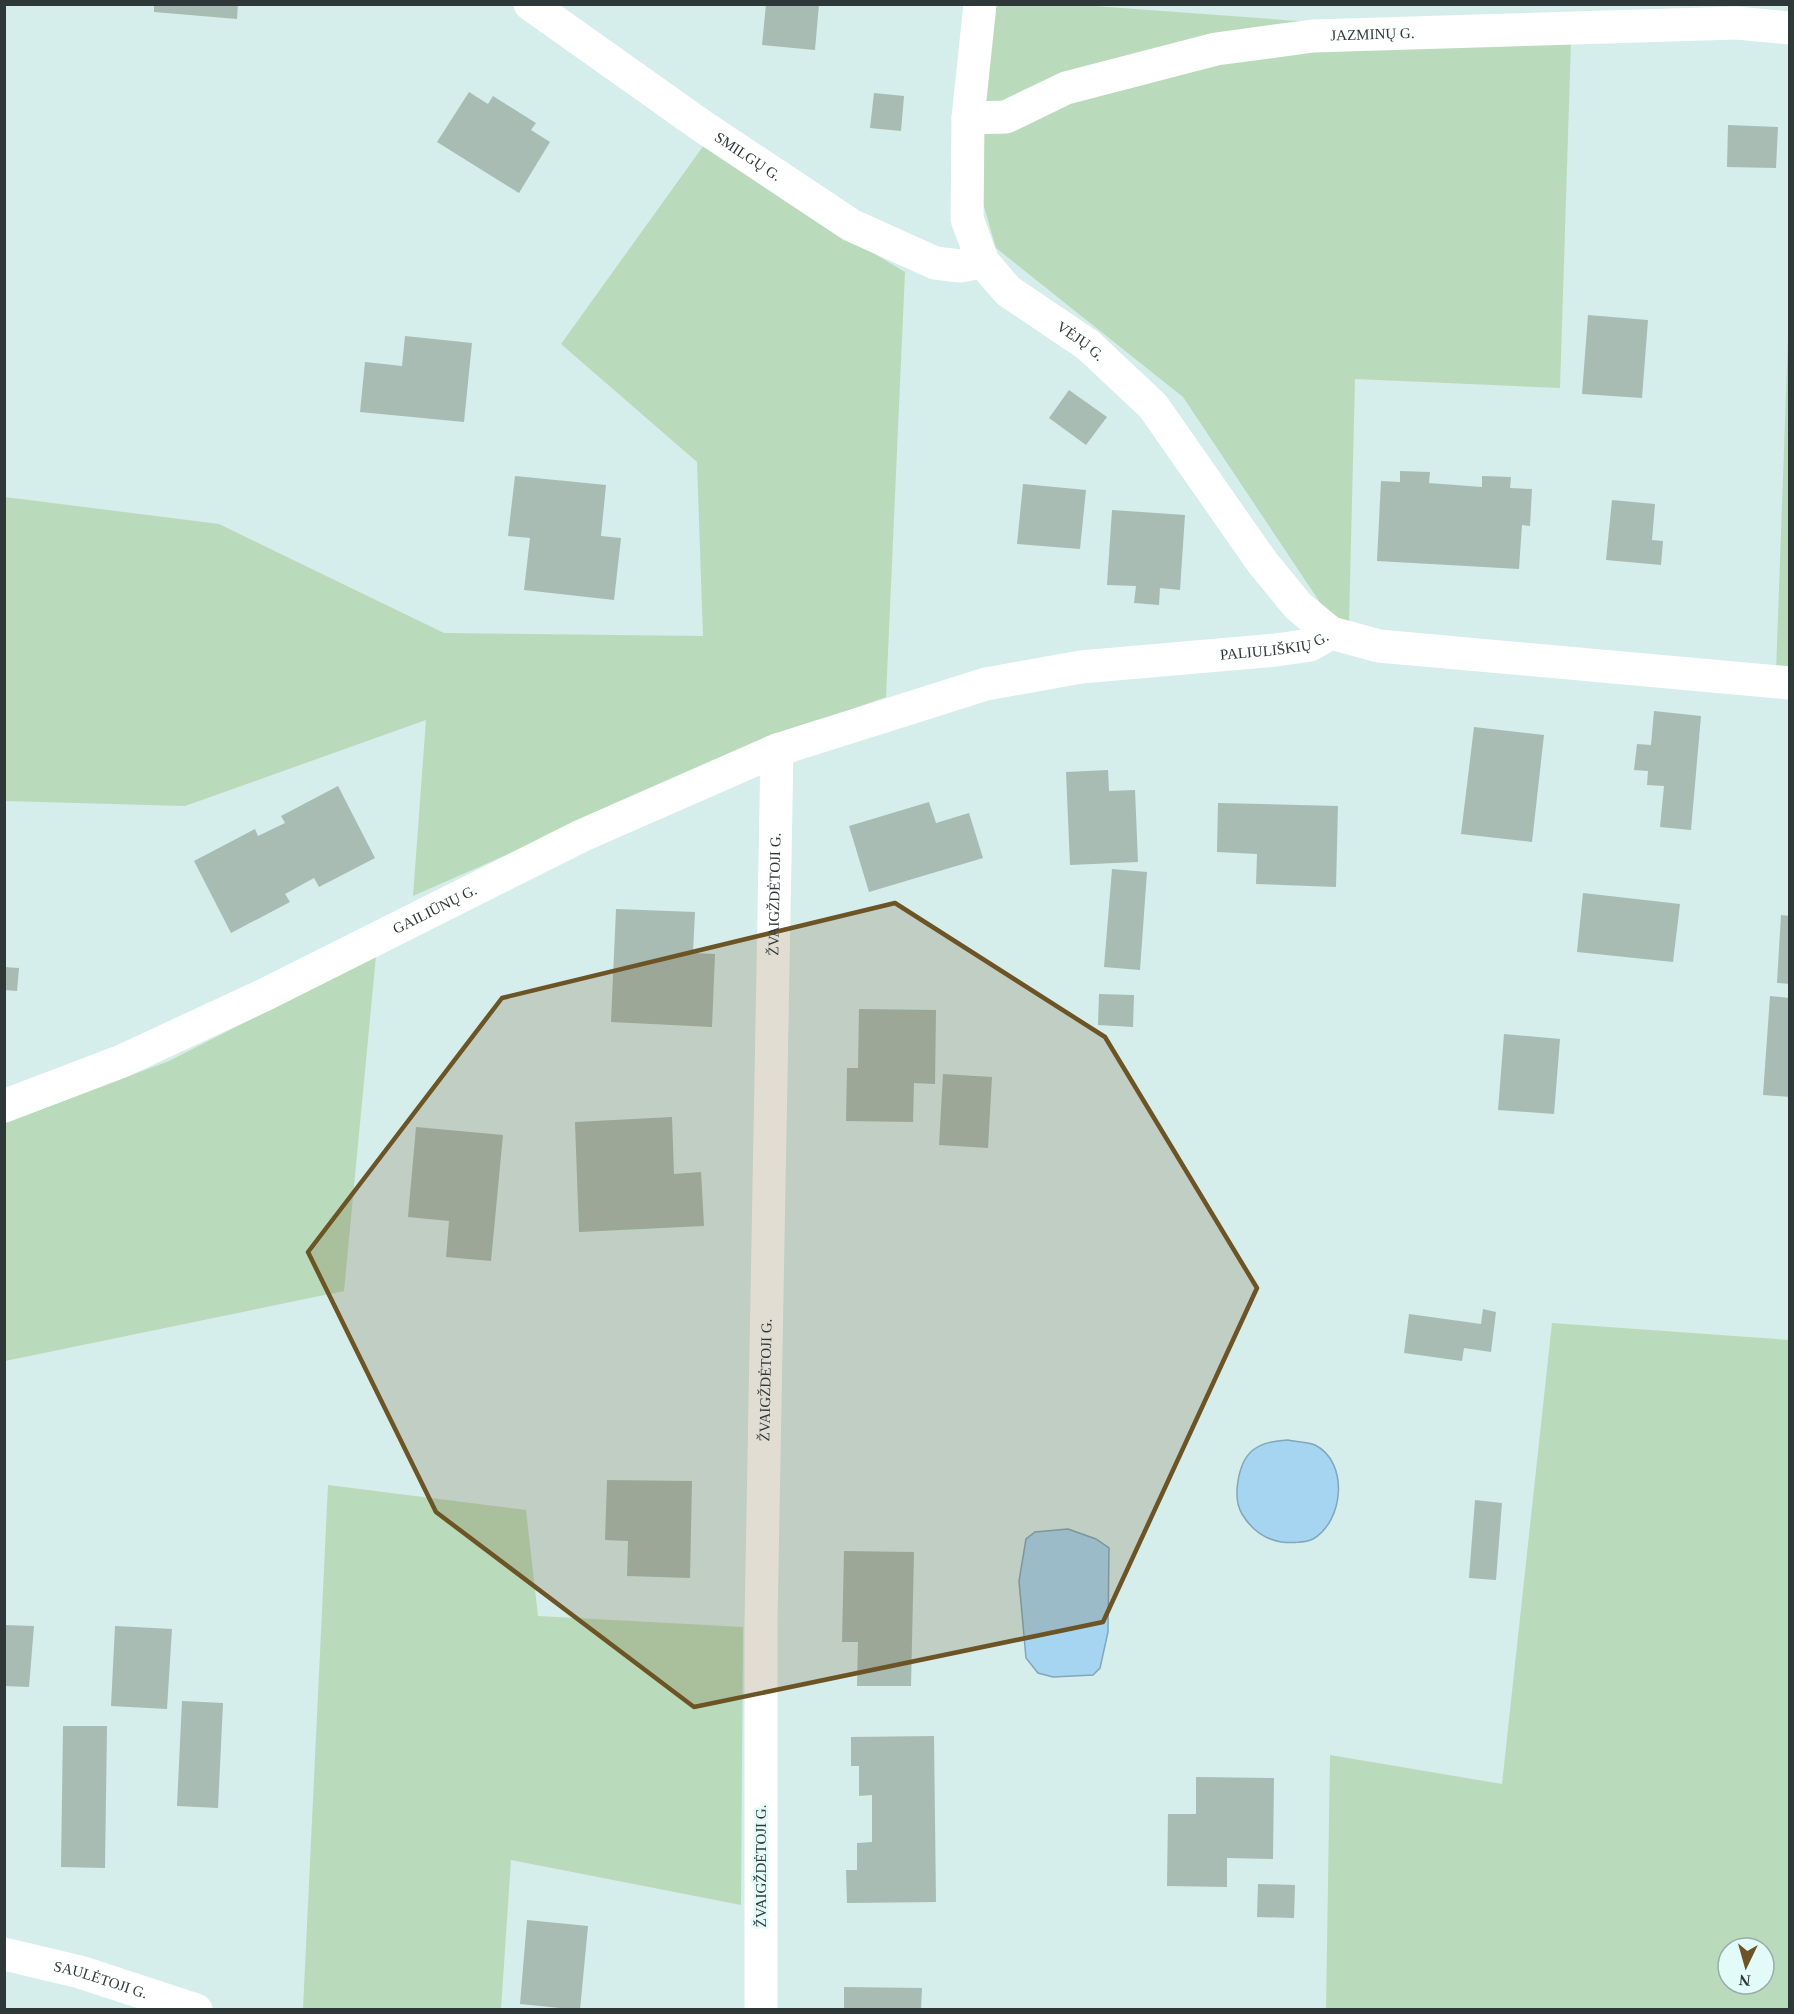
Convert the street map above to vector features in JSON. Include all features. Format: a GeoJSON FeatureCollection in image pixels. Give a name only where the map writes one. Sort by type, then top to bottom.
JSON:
{"type":"FeatureCollection","features":[{"type":"Feature","properties":{"kind":"street","name":"SMILGŲ G."},"geometry":{"type":"LineString","coordinates":[[530,4],[702,126],[851,225],[935,263],[960,266],[983,262]]}},
{"type":"Feature","properties":{"kind":"street","name":"VĖJŲ G."},"geometry":{"type":"LineString","coordinates":[[980,4],[968,118],[967,219],[983,262],[1008,291],[1088,345],[1153,406],[1262,562],[1298,606],[1331,633]]}},
{"type":"Feature","properties":{"kind":"street","name":"JAZMINŲ G."},"geometry":{"type":"LineString","coordinates":[[968,118],[1006,117],[1066,88],[1216,49],[1314,36],[1737,23],[1790,28]]}},
{"type":"Feature","properties":{"kind":"street","name":"PALIULIŠKIŲ G."},"geometry":{"type":"LineString","coordinates":[[870,720],[986,684],[1081,667],[1288,649],[1310,645],[1331,633],[1379,646],[1432,652],[1790,683]]}},
{"type":"Feature","properties":{"kind":"street","name":"GAILIŪNŲ G."},"geometry":{"type":"LineString","coordinates":[[4,1106],[132,1056],[264,995],[581,836],[777,750],[870,720]]}},
{"type":"Feature","properties":{"kind":"street","name":"ŽVAIGŽDĖTOJI G."},"geometry":{"type":"LineString","coordinates":[[761,2010],[761,1622],[777,750]]}},
{"type":"Feature","properties":{"kind":"street","name":"SAULĖTOJI G."},"geometry":{"type":"LineString","coordinates":[[4,1954],[80,1972],[196,2010]]}},
{"type":"Feature","properties":{"kind":"highlighted area"},"geometry":{"type":"Polygon","coordinates":[[[895,903],[1105,1037],[1257,1288],[1103,1622],[694,1707],[436,1512],[308,1252],[502,998],[895,903]]]}},
{"type":"Feature","properties":{"kind":"green space"},"geometry":{"type":"Polygon","coordinates":[[[994,5],[1081,5],[1571,41],[1560,388],[1355,379],[1349,623],[1329,616],[1183,397],[996,248],[978,186],[994,5]]]}},
{"type":"Feature","properties":{"kind":"green space"},"geometry":{"type":"Polygon","coordinates":[[[704,145],[823,223],[905,272],[886,697],[779,735],[413,896],[426,720],[185,806],[5,801],[5,497],[219,524],[444,633],[703,636],[697,462],[561,344],[704,145]]]}},
{"type":"Feature","properties":{"kind":"green space"},"geometry":{"type":"Polygon","coordinates":[[[1789,311],[1790,672],[1776,672],[1789,311]]]}},
{"type":"Feature","properties":{"kind":"green space"},"geometry":{"type":"Polygon","coordinates":[[[376,956],[344,1291],[5,1361],[5,1123],[169,1061],[376,956]]]}},
{"type":"Feature","properties":{"kind":"green space"},"geometry":{"type":"Polygon","coordinates":[[[1552,1323],[1789,1340],[1789,2009],[1326,2009],[1330,1755],[1502,1784],[1552,1323]]]}},
{"type":"Feature","properties":{"kind":"green space"},"geometry":{"type":"Polygon","coordinates":[[[328,1485],[526,1510],[538,1616],[743,1627],[741,1905],[511,1860],[501,2009],[303,2009],[328,1485]]]}},
{"type":"Feature","properties":{"kind":"water"},"geometry":{"type":"Polygon","coordinates":[[[1288,1440],[1315,1445],[1326,1453],[1337,1477],[1338,1492],[1331,1519],[1323,1530],[1313,1539],[1293,1543],[1281,1542],[1258,1532],[1242,1514],[1237,1499],[1240,1471],[1248,1455],[1261,1445],[1288,1440]]]}},
{"type":"Feature","properties":{"kind":"water"},"geometry":{"type":"Polygon","coordinates":[[[1068,1529],[1096,1539],[1109,1548],[1108,1632],[1100,1668],[1093,1675],[1053,1677],[1038,1673],[1026,1658],[1019,1581],[1026,1539],[1035,1532],[1068,1529]]]}},
{"type":"Feature","properties":{"kind":"building"},"geometry":{"type":"Polygon","coordinates":[[[154,4],[238,4],[237,19],[154,12],[154,4]]]}},
{"type":"Feature","properties":{"kind":"building"},"geometry":{"type":"Polygon","coordinates":[[[766,4],[819,4],[815,50],[762,45],[766,4]]]}},
{"type":"Feature","properties":{"kind":"building"},"geometry":{"type":"Polygon","coordinates":[[[469,92],[488,104],[493,96],[536,123],[531,130],[550,142],[519,193],[437,142],[469,92]]]}},
{"type":"Feature","properties":{"kind":"building"},"geometry":{"type":"Polygon","coordinates":[[[874,93],[904,96],[901,131],[870,128],[874,93]]]}},
{"type":"Feature","properties":{"kind":"building"},"geometry":{"type":"Polygon","coordinates":[[[1728,125],[1778,127],[1776,168],[1727,167],[1728,125]]]}},
{"type":"Feature","properties":{"kind":"building"},"geometry":{"type":"Polygon","coordinates":[[[1588,315],[1648,320],[1642,398],[1582,394],[1588,315]]]}},
{"type":"Feature","properties":{"kind":"building"},"geometry":{"type":"Polygon","coordinates":[[[405,336],[472,343],[464,422],[360,412],[365,362],[402,366],[405,336]]]}},
{"type":"Feature","properties":{"kind":"building"},"geometry":{"type":"Polygon","coordinates":[[[1069,390],[1107,417],[1086,445],[1049,418],[1069,390]]]}},
{"type":"Feature","properties":{"kind":"building"},"geometry":{"type":"Polygon","coordinates":[[[1400,471],[1430,472],[1429,483],[1482,487],[1482,476],[1511,477],[1510,488],[1532,489],[1530,526],[1522,525],[1519,569],[1377,561],[1381,481],[1400,482],[1400,471]]]}},
{"type":"Feature","properties":{"kind":"building"},"geometry":{"type":"Polygon","coordinates":[[[515,476],[606,485],[601,536],[621,538],[614,600],[524,590],[530,538],[508,536],[515,476]]]}},
{"type":"Feature","properties":{"kind":"building"},"geometry":{"type":"Polygon","coordinates":[[[1023,484],[1086,490],[1080,549],[1017,544],[1023,484]]]}},
{"type":"Feature","properties":{"kind":"building"},"geometry":{"type":"Polygon","coordinates":[[[1612,500],[1655,504],[1652,540],[1663,541],[1661,565],[1606,560],[1612,500]]]}},
{"type":"Feature","properties":{"kind":"building"},"geometry":{"type":"Polygon","coordinates":[[[1112,510],[1185,515],[1180,590],[1160,588],[1159,605],[1134,603],[1136,586],[1107,585],[1112,510]]]}},
{"type":"Feature","properties":{"kind":"building"},"geometry":{"type":"Polygon","coordinates":[[[1654,711],[1701,716],[1691,830],[1660,827],[1664,786],[1647,785],[1648,771],[1634,770],[1637,744],[1651,745],[1654,711]]]}},
{"type":"Feature","properties":{"kind":"building"},"geometry":{"type":"Polygon","coordinates":[[[1474,727],[1544,735],[1532,842],[1461,834],[1474,727]]]}},
{"type":"Feature","properties":{"kind":"building"},"geometry":{"type":"Polygon","coordinates":[[[1108,770],[1109,791],[1135,790],[1138,862],[1070,865],[1066,772],[1108,770]]]}},
{"type":"Feature","properties":{"kind":"building"},"geometry":{"type":"Polygon","coordinates":[[[338,786],[375,858],[319,887],[314,878],[285,894],[290,902],[231,933],[194,861],[255,829],[258,836],[285,823],[281,816],[338,786]]]}},
{"type":"Feature","properties":{"kind":"building"},"geometry":{"type":"Polygon","coordinates":[[[929,802],[936,823],[969,813],[983,858],[869,892],[849,826],[929,802]]]}},
{"type":"Feature","properties":{"kind":"building"},"geometry":{"type":"Polygon","coordinates":[[[1218,803],[1338,806],[1336,887],[1256,884],[1257,854],[1217,852],[1218,803]]]}},
{"type":"Feature","properties":{"kind":"building"},"geometry":{"type":"Polygon","coordinates":[[[1112,869],[1147,872],[1140,970],[1104,967],[1112,869]]]}},
{"type":"Feature","properties":{"kind":"building"},"geometry":{"type":"Polygon","coordinates":[[[1583,893],[1680,904],[1673,962],[1577,952],[1583,893]]]}},
{"type":"Feature","properties":{"kind":"building"},"geometry":{"type":"Polygon","coordinates":[[[616,909],[695,912],[693,953],[715,954],[712,1027],[611,1022],[616,909]]]}},
{"type":"Feature","properties":{"kind":"building"},"geometry":{"type":"Polygon","coordinates":[[[1781,915],[1790,916],[1790,984],[1777,983],[1781,915]]]}},
{"type":"Feature","properties":{"kind":"building"},"geometry":{"type":"Polygon","coordinates":[[[4,967],[19,968],[17,991],[4,990],[4,967]]]}},
{"type":"Feature","properties":{"kind":"building"},"geometry":{"type":"Polygon","coordinates":[[[1099,994],[1134,995],[1133,1027],[1098,1025],[1099,994]]]}},
{"type":"Feature","properties":{"kind":"building"},"geometry":{"type":"Polygon","coordinates":[[[1770,996],[1790,998],[1790,1097],[1763,1095],[1770,996]]]}},
{"type":"Feature","properties":{"kind":"building"},"geometry":{"type":"Polygon","coordinates":[[[859,1009],[936,1010],[935,1084],[914,1083],[913,1122],[846,1121],[847,1068],[858,1068],[859,1009]]]}},
{"type":"Feature","properties":{"kind":"building"},"geometry":{"type":"Polygon","coordinates":[[[1504,1034],[1560,1039],[1554,1114],[1498,1110],[1504,1034]]]}},
{"type":"Feature","properties":{"kind":"building"},"geometry":{"type":"Polygon","coordinates":[[[943,1074],[992,1077],[988,1148],[939,1145],[943,1074]]]}},
{"type":"Feature","properties":{"kind":"building"},"geometry":{"type":"Polygon","coordinates":[[[672,1117],[674,1174],[701,1172],[704,1226],[579,1232],[575,1122],[672,1117]]]}},
{"type":"Feature","properties":{"kind":"building"},"geometry":{"type":"Polygon","coordinates":[[[416,1127],[503,1135],[491,1261],[446,1257],[449,1221],[408,1217],[416,1127]]]}},
{"type":"Feature","properties":{"kind":"building"},"geometry":{"type":"Polygon","coordinates":[[[1483,1309],[1496,1312],[1491,1352],[1464,1348],[1462,1361],[1404,1353],[1409,1314],[1481,1324],[1483,1309]]]}},
{"type":"Feature","properties":{"kind":"building"},"geometry":{"type":"Polygon","coordinates":[[[607,1480],[692,1481],[690,1578],[627,1576],[628,1541],[605,1540],[607,1480]]]}},
{"type":"Feature","properties":{"kind":"building"},"geometry":{"type":"Polygon","coordinates":[[[1475,1500],[1502,1503],[1496,1580],[1469,1578],[1475,1500]]]}},
{"type":"Feature","properties":{"kind":"building"},"geometry":{"type":"Polygon","coordinates":[[[844,1551],[914,1552],[911,1686],[857,1686],[858,1642],[842,1642],[844,1551]]]}},
{"type":"Feature","properties":{"kind":"building"},"geometry":{"type":"Polygon","coordinates":[[[4,1625],[34,1626],[29,1687],[4,1686],[4,1625]]]}},
{"type":"Feature","properties":{"kind":"building"},"geometry":{"type":"Polygon","coordinates":[[[115,1626],[172,1629],[167,1709],[111,1706],[115,1626]]]}},
{"type":"Feature","properties":{"kind":"building"},"geometry":{"type":"Polygon","coordinates":[[[182,1701],[223,1703],[218,1808],[177,1806],[182,1701]]]}},
{"type":"Feature","properties":{"kind":"building"},"geometry":{"type":"Polygon","coordinates":[[[63,1726],[107,1726],[105,1868],[61,1867],[63,1726]]]}},
{"type":"Feature","properties":{"kind":"building"},"geometry":{"type":"Polygon","coordinates":[[[934,1736],[936,1902],[847,1903],[846,1870],[857,1870],[857,1843],[872,1842],[872,1795],[859,1796],[859,1766],[851,1766],[851,1737],[934,1736]]]}},
{"type":"Feature","properties":{"kind":"building"},"geometry":{"type":"Polygon","coordinates":[[[1196,1777],[1274,1778],[1273,1859],[1227,1858],[1227,1887],[1167,1886],[1168,1814],[1196,1814],[1196,1777]]]}},
{"type":"Feature","properties":{"kind":"building"},"geometry":{"type":"Polygon","coordinates":[[[1258,1884],[1295,1885],[1294,1918],[1257,1917],[1258,1884]]]}},
{"type":"Feature","properties":{"kind":"building"},"geometry":{"type":"Polygon","coordinates":[[[527,1920],[588,1926],[580,2010],[520,2004],[527,1920]]]}},
{"type":"Feature","properties":{"kind":"building"},"geometry":{"type":"Polygon","coordinates":[[[844,1987],[922,1988],[921,2010],[844,2010],[844,1987]]]}}]}
